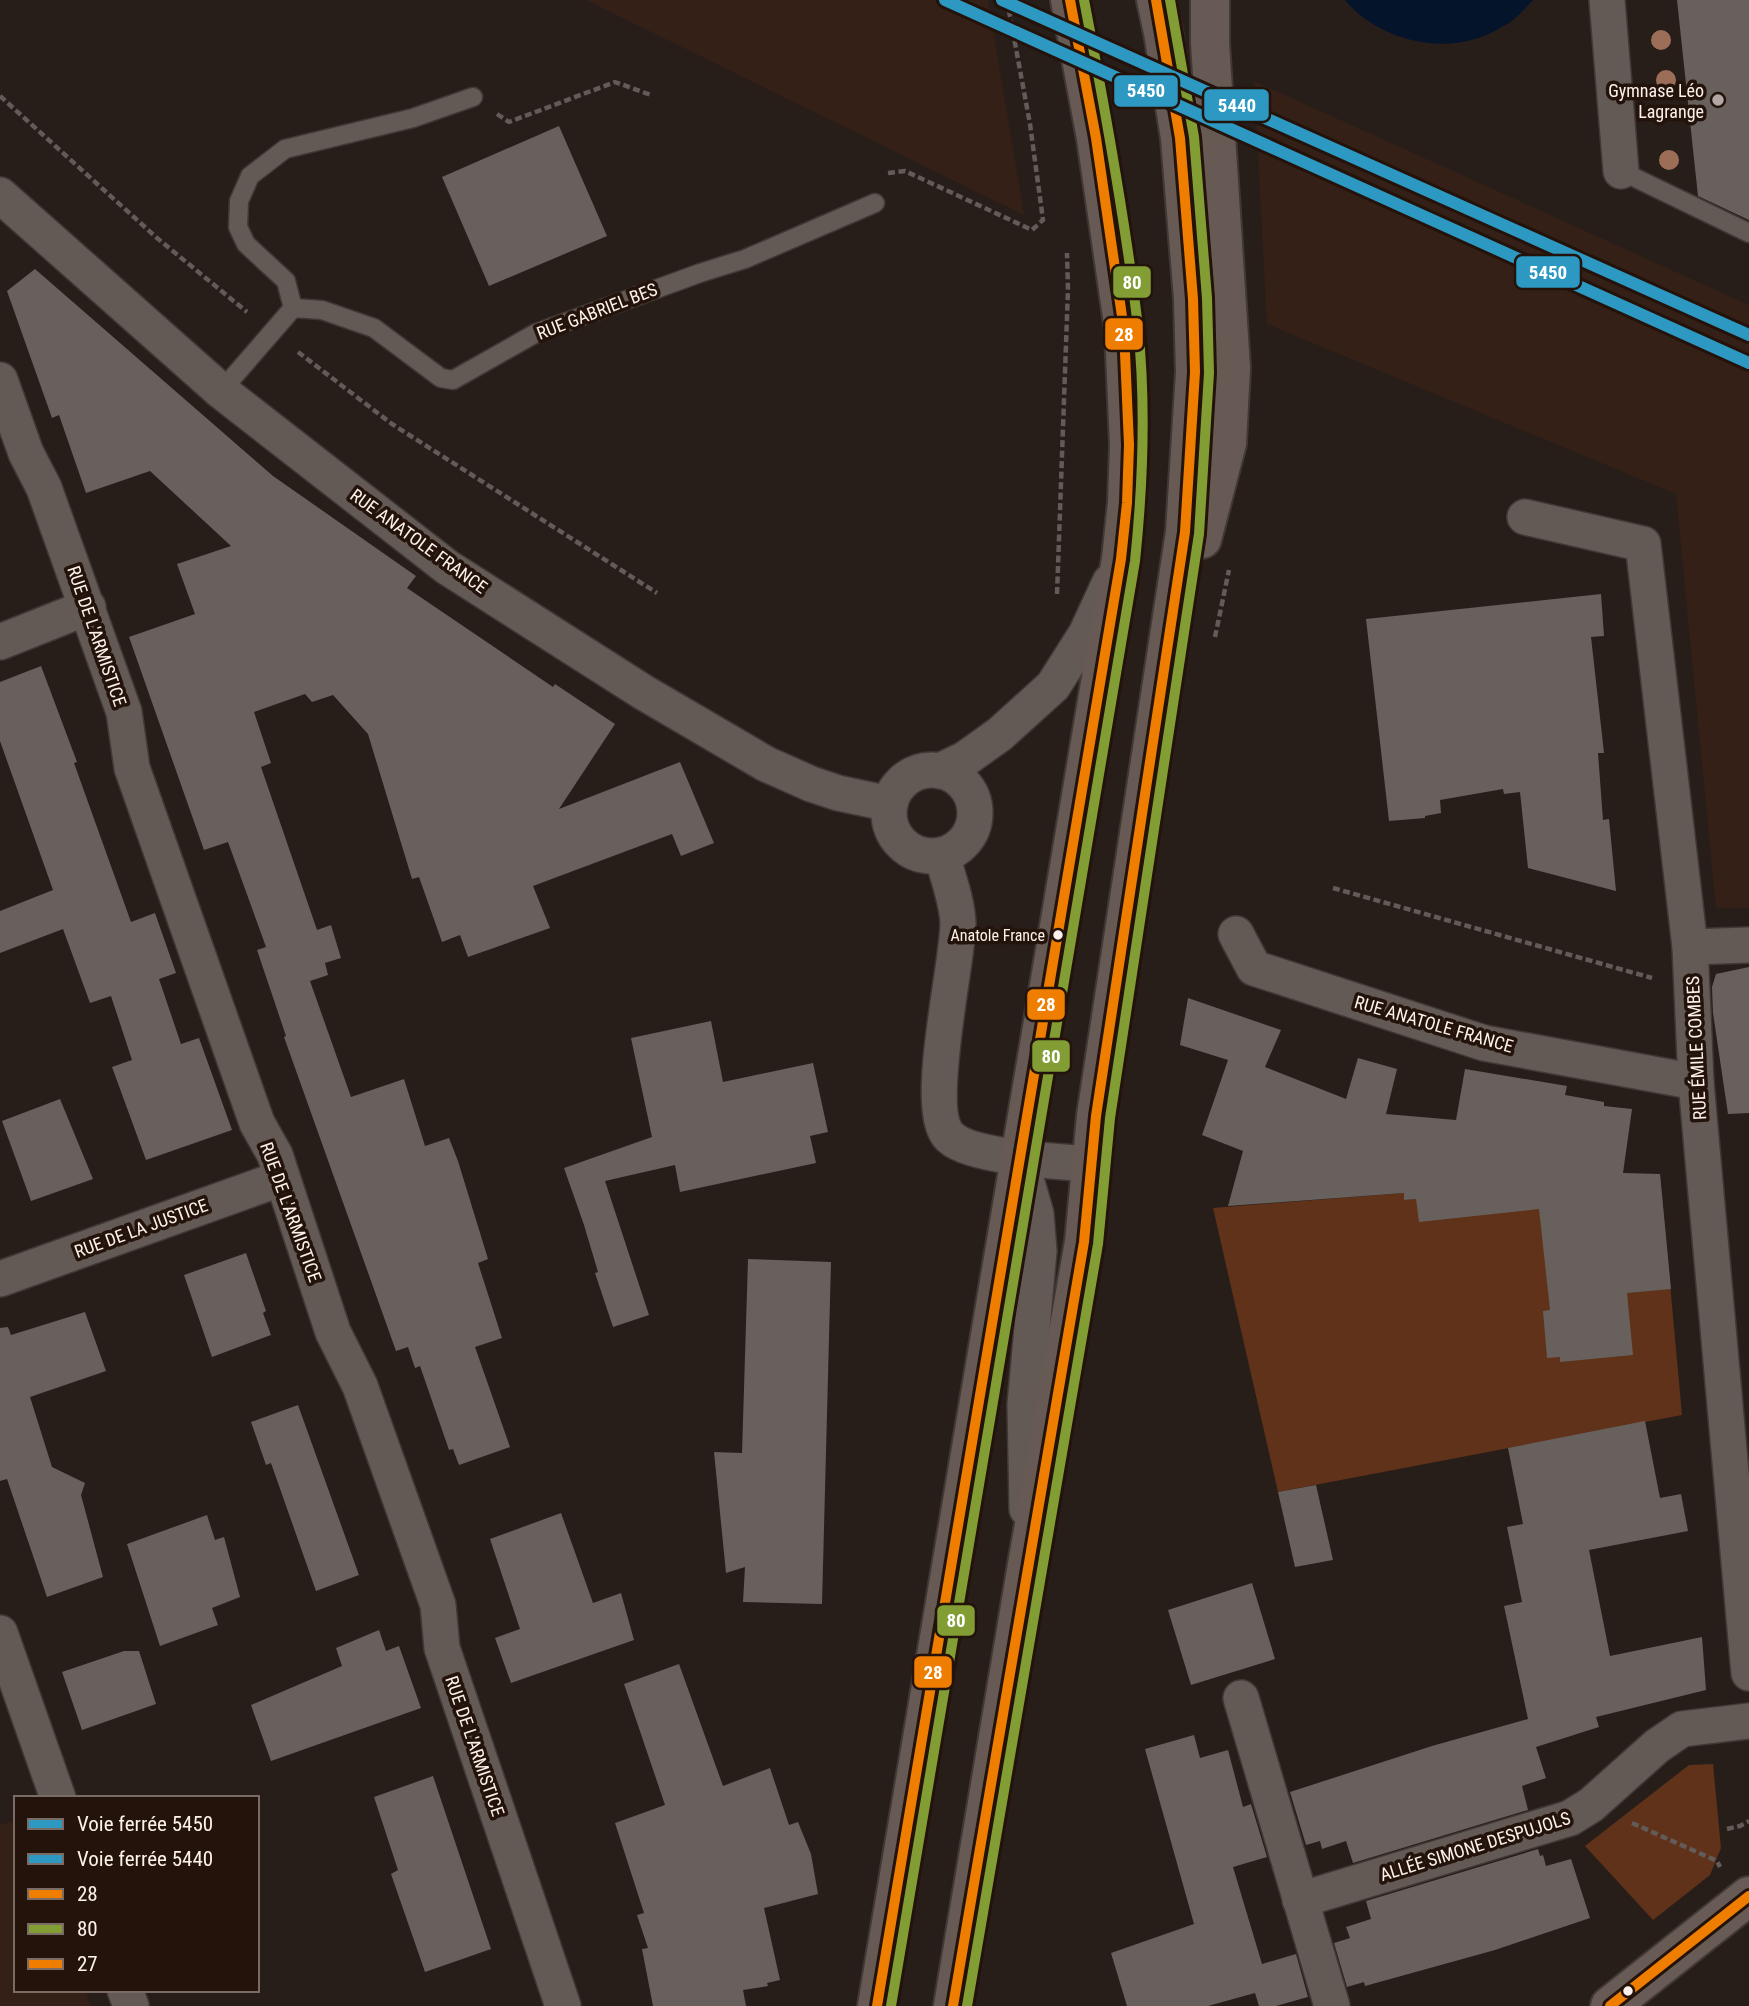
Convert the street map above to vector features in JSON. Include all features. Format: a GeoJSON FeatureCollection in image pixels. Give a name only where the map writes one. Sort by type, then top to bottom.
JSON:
{"type":"FeatureCollection","features":[{"type":"Feature","properties":{"kind":"main road"},"geometry":{"type":"LineString","coordinates":[[877,2006],[1121,559],[1127,503],[1129,445],[1124,330],[1096,138],[1070,0]]}},
{"type":"Feature","properties":{"kind":"main road"},"geometry":{"type":"LineString","coordinates":[[953,2006],[1084,1242],[1098,1103],[1185,532],[1193,440],[1193,299],[1180,138],[1156,0]]}},
{"type":"Feature","properties":{"kind":"main road"},"geometry":{"type":"LineString","coordinates":[[1171,623],[1208,524],[1227,443],[1231,368],[1210,43],[1210,0]]}},
{"type":"Feature","properties":{"kind":"street"},"geometry":{"type":"LineString","coordinates":[[1607,0],[1621,172]]}},
{"type":"Feature","properties":{"kind":"street","name":"RUE ANATOLE FRANCE"},"geometry":{"type":"LineString","coordinates":[[1,197],[221,391],[447,566],[643,692],[766,764],[824,789],[890,804]]}},
{"type":"Feature","properties":{"kind":"street","name":"RUE DE L'ARMISTICE"},"geometry":{"type":"LineString","coordinates":[[0,380],[26,453],[44,488],[88,607],[124,712],[132,768],[257,1123],[275,1155],[333,1332],[360,1386],[438,1605],[442,1648],[563,2006]]}},
{"type":"Feature","properties":{"kind":"street","name":"RUE ÉMILE COMBES"},"geometry":{"type":"LineString","coordinates":[[1525,517],[1643,544],[1690,947],[1696,1082],[1749,1673]]}},
{"type":"Feature","properties":{"kind":"street"},"geometry":{"type":"LineString","coordinates":[[940,771],[965,759],[1000,734],[1053,687],[1086,634],[1121,559]]}},
{"type":"Feature","properties":{"kind":"street"},"geometry":{"type":"LineString","coordinates":[[0,642],[88,607]]}},
{"type":"Feature","properties":{"kind":"street"},"geometry":{"type":"LineString","coordinates":[[927,770],[940,771],[955,775],[966,786],[973,798],[973,827],[966,840],[955,850],[942,856],[918,854],[898,839],[891,829],[890,804],[895,791],[904,780],[927,770]]}},
{"type":"Feature","properties":{"kind":"street"},"geometry":{"type":"LineString","coordinates":[[942,856],[958,920],[957,948],[938,1083],[942,1126],[950,1137],[962,1145],[1020,1158],[1092,1164]]}},
{"type":"Feature","properties":{"kind":"street","name":"RUE ANATOLE FRANCE"},"geometry":{"type":"LineString","coordinates":[[1236,934],[1254,968],[1459,1035],[1484,1043],[1696,1082]]}},
{"type":"Feature","properties":{"kind":"street"},"geometry":{"type":"LineString","coordinates":[[1690,947],[1749,945]]}},
{"type":"Feature","properties":{"kind":"street"},"geometry":{"type":"LineString","coordinates":[[1020,1158],[1036,1214],[1039,1251],[1024,1405],[1028,1559]]}},
{"type":"Feature","properties":{"kind":"street","name":"RUE DE LA JUSTICE"},"geometry":{"type":"LineString","coordinates":[[0,1279],[282,1178]]}},
{"type":"Feature","properties":{"kind":"street"},"geometry":{"type":"LineString","coordinates":[[0,1633],[57,1796]]}},
{"type":"Feature","properties":{"kind":"street"},"geometry":{"type":"LineString","coordinates":[[1241,1698],[1332,2006]]}},
{"type":"Feature","properties":{"kind":"street","name":"ALLÉE SIMONE DESPUJOLS"},"geometry":{"type":"LineString","coordinates":[[1300,1900],[1570,1818],[1591,1805],[1657,1746],[1682,1729],[1749,1721]]}},
{"type":"Feature","properties":{"kind":"street"},"geometry":{"type":"LineString","coordinates":[[1610,2006],[1737,1887]]}},
{"type":"Feature","properties":{"kind":"lane"},"geometry":{"type":"LineString","coordinates":[[221,391],[293,308],[286,281],[246,244],[239,227],[239,201],[250,176],[285,149],[413,118],[473,97]]}},
{"type":"Feature","properties":{"kind":"lane"},"geometry":{"type":"LineString","coordinates":[[1621,172],[1749,233]]}},
{"type":"Feature","properties":{"kind":"lane","name":"RUE GABRIEL BES"},"geometry":{"type":"LineString","coordinates":[[293,308],[322,310],[374,328],[441,378],[453,380],[536,333],[700,273],[745,260],[875,203]]}},
{"type":"Feature","properties":{"kind":"path"},"geometry":{"type":"LineString","coordinates":[[875,203],[886,174],[905,171],[1032,230],[1043,220],[1030,124],[1007,0]]}},
{"type":"Feature","properties":{"kind":"path"},"geometry":{"type":"LineString","coordinates":[[473,97],[509,122],[615,82],[651,95]]}},
{"type":"Feature","properties":{"kind":"path"},"geometry":{"type":"LineString","coordinates":[[0,96],[157,238],[273,333],[392,424],[657,593]]}},
{"type":"Feature","properties":{"kind":"path"},"geometry":{"type":"LineString","coordinates":[[1333,888],[1693,989]]}},
{"type":"Feature","properties":{"kind":"path"},"geometry":{"type":"LineString","coordinates":[[1591,1805],[1717,1861],[1737,1887]]}},
{"type":"Feature","properties":{"kind":"path"},"geometry":{"type":"LineString","coordinates":[[1727,1829],[1749,1821]]}},
{"type":"Feature","properties":{"kind":"shaded area"},"geometry":{"type":"Polygon","coordinates":[[[586,0],[988,0],[1024,215],[586,0]]]}},
{"type":"Feature","properties":{"kind":"shaded area"},"geometry":{"type":"Polygon","coordinates":[[[1254,81],[1749,305],[1749,908],[1716,908],[1676,494],[1267,324],[1254,81]]]}},
{"type":"Feature","properties":{"kind":"shaded area"},"geometry":{"type":"Polygon","coordinates":[[[1660,1174],[1682,1415],[1278,1492],[1213,1208],[1404,1193],[1404,1200],[1660,1174]]]}},
{"type":"Feature","properties":{"kind":"shaded area"},"geometry":{"type":"Polygon","coordinates":[[[1713,1764],[1721,1848],[1710,1875],[1653,1920],[1585,1846],[1689,1765],[1713,1764]]]}},
{"type":"Feature","properties":{"kind":"shaded area"},"geometry":{"type":"Polygon","coordinates":[[[14,1821],[14,1992],[86,1992],[91,2006],[0,2006],[0,1825],[14,1821]]]}},
{"type":"Feature","properties":{"kind":"water"},"geometry":{"type":"Polygon","coordinates":[[[1345,0],[1533,0],[1512,21],[1492,32],[1458,43],[1440,44],[1404,38],[1387,31],[1371,23],[1345,0]]]}},
{"type":"Feature","properties":{"kind":"building","name":"Gymnase Léo Lagrange"},"geometry":{"type":"Polygon","coordinates":[[[1677,0],[1749,0],[1749,220],[1698,196],[1677,0]]]}},
{"type":"Feature","properties":{"kind":"building"},"geometry":{"type":"Polygon","coordinates":[[[559,126],[607,236],[489,286],[442,177],[559,126]]]}},
{"type":"Feature","properties":{"kind":"building"},"geometry":{"type":"Polygon","coordinates":[[[35,269],[273,476],[416,576],[407,588],[553,687],[555,684],[615,724],[559,809],[680,762],[714,843],[681,856],[672,834],[533,886],[550,928],[468,957],[460,935],[442,942],[419,877],[412,879],[368,734],[333,695],[312,702],[305,694],[254,712],[271,763],[261,767],[317,930],[331,925],[341,958],[325,963],[328,975],[310,981],[351,1097],[404,1079],[425,1146],[449,1138],[458,1161],[488,1259],[478,1263],[502,1338],[475,1347],[510,1447],[459,1465],[453,1449],[449,1450],[420,1366],[415,1368],[408,1347],[396,1351],[284,1037],[286,1036],[257,950],[266,947],[228,842],[204,850],[129,637],[195,614],[177,564],[231,546],[150,471],[86,493],[59,415],[52,418],[7,291],[35,269]]]}},
{"type":"Feature","properties":{"kind":"building"},"geometry":{"type":"Polygon","coordinates":[[[1601,594],[1604,636],[1591,637],[1604,753],[1598,753],[1603,820],[1609,819],[1616,891],[1528,868],[1520,792],[1504,794],[1503,789],[1440,800],[1441,813],[1425,818],[1389,821],[1366,619],[1601,594]]]}},
{"type":"Feature","properties":{"kind":"building"},"geometry":{"type":"Polygon","coordinates":[[[41,666],[77,762],[74,763],[131,922],[155,913],[176,973],[159,979],[181,1044],[199,1038],[232,1130],[146,1160],[112,1067],[132,1060],[111,996],[90,1003],[63,929],[0,953],[0,911],[53,890],[0,741],[0,682],[41,666]]]}},
{"type":"Feature","properties":{"kind":"building"},"geometry":{"type":"Polygon","coordinates":[[[1749,967],[1749,1113],[1728,1114],[1713,1013],[1712,987],[1716,974],[1749,967]]]}},
{"type":"Feature","properties":{"kind":"building"},"geometry":{"type":"Polygon","coordinates":[[[1188,998],[1281,1030],[1265,1067],[1346,1099],[1358,1058],[1397,1069],[1386,1114],[1456,1120],[1465,1069],[1567,1086],[1565,1095],[1604,1102],[1604,1106],[1632,1109],[1623,1173],[1660,1174],[1671,1289],[1627,1293],[1633,1355],[1560,1362],[1560,1357],[1547,1358],[1543,1311],[1550,1310],[1539,1209],[1419,1222],[1416,1199],[1404,1200],[1404,1193],[1228,1206],[1243,1151],[1202,1135],[1228,1060],[1180,1045],[1188,998]]]}},
{"type":"Feature","properties":{"kind":"building"},"geometry":{"type":"Polygon","coordinates":[[[711,1021],[723,1082],[813,1063],[828,1132],[810,1136],[816,1163],[680,1192],[675,1165],[605,1181],[649,1315],[613,1327],[595,1273],[598,1272],[584,1225],[564,1168],[652,1137],[631,1038],[711,1021]]]}},
{"type":"Feature","properties":{"kind":"building"},"geometry":{"type":"Polygon","coordinates":[[[60,1099],[93,1179],[31,1201],[2,1121],[60,1099]]]}},
{"type":"Feature","properties":{"kind":"building"},"geometry":{"type":"Polygon","coordinates":[[[246,1253],[266,1311],[263,1313],[271,1335],[212,1357],[184,1275],[246,1253]]]}},
{"type":"Feature","properties":{"kind":"building"},"geometry":{"type":"Polygon","coordinates":[[[748,1259],[831,1262],[822,1604],[743,1602],[745,1567],[726,1573],[714,1452],[742,1453],[748,1259]]]}},
{"type":"Feature","properties":{"kind":"building"},"geometry":{"type":"Polygon","coordinates":[[[85,1312],[106,1371],[30,1397],[52,1467],[85,1483],[81,1495],[103,1577],[47,1597],[7,1479],[0,1481],[0,1328],[8,1327],[11,1335],[85,1312]]]}},
{"type":"Feature","properties":{"kind":"building"},"geometry":{"type":"Polygon","coordinates":[[[298,1405],[359,1575],[316,1591],[271,1463],[266,1465],[251,1422],[298,1405]]]}},
{"type":"Feature","properties":{"kind":"building"},"geometry":{"type":"Polygon","coordinates":[[[1645,1421],[1660,1498],[1681,1494],[1688,1531],[1589,1550],[1610,1656],[1702,1637],[1706,1690],[1596,1717],[1599,1727],[1536,1747],[1546,1778],[1522,1786],[1528,1810],[1353,1863],[1346,1841],[1322,1849],[1320,1841],[1306,1845],[1290,1792],[1432,1746],[1528,1719],[1504,1606],[1522,1602],[1507,1527],[1523,1524],[1508,1448],[1645,1421]]]}},
{"type":"Feature","properties":{"kind":"building"},"geometry":{"type":"Polygon","coordinates":[[[1316,1485],[1333,1560],[1295,1567],[1278,1492],[1316,1485]]]}},
{"type":"Feature","properties":{"kind":"building"},"geometry":{"type":"Polygon","coordinates":[[[561,1513],[593,1603],[621,1593],[634,1640],[511,1683],[495,1638],[520,1629],[490,1539],[561,1513]]]}},
{"type":"Feature","properties":{"kind":"building"},"geometry":{"type":"Polygon","coordinates":[[[207,1515],[215,1540],[224,1537],[240,1597],[212,1608],[218,1625],[160,1646],[127,1544],[207,1515]]]}},
{"type":"Feature","properties":{"kind":"building"},"geometry":{"type":"Polygon","coordinates":[[[1252,1583],[1275,1659],[1191,1685],[1168,1610],[1252,1583]]]}},
{"type":"Feature","properties":{"kind":"building"},"geometry":{"type":"Polygon","coordinates":[[[379,1630],[386,1651],[399,1646],[421,1708],[271,1761],[251,1705],[342,1666],[336,1648],[379,1630]]]}},
{"type":"Feature","properties":{"kind":"building"},"geometry":{"type":"Polygon","coordinates":[[[124,1651],[139,1651],[156,1704],[82,1730],[62,1672],[124,1651]]]}},
{"type":"Feature","properties":{"kind":"building"},"geometry":{"type":"Polygon","coordinates":[[[679,1664],[723,1786],[770,1768],[789,1825],[798,1822],[811,1854],[818,1894],[764,1908],[780,1980],[767,1983],[768,1986],[743,1990],[746,2006],[653,2006],[642,1949],[648,1948],[637,1915],[644,1913],[615,1823],[665,1805],[624,1684],[679,1664]]]}},
{"type":"Feature","properties":{"kind":"building"},"geometry":{"type":"Polygon","coordinates":[[[1194,1735],[1200,1758],[1228,1750],[1243,1807],[1251,1804],[1267,1857],[1233,1867],[1262,1964],[1296,1954],[1308,1997],[1276,2006],[1259,2006],[1255,1993],[1208,2006],[1127,2006],[1111,1953],[1194,1924],[1145,1749],[1194,1735]]]}},
{"type":"Feature","properties":{"kind":"building"},"geometry":{"type":"Polygon","coordinates":[[[433,1776],[491,1949],[425,1972],[391,1874],[398,1870],[374,1797],[433,1776]]]}},
{"type":"Feature","properties":{"kind":"building"},"geometry":{"type":"Polygon","coordinates":[[[1538,1849],[1546,1866],[1571,1859],[1590,1918],[1495,1950],[1365,1986],[1364,1982],[1347,1987],[1334,1943],[1350,1938],[1346,1927],[1371,1919],[1366,1901],[1538,1849]]]}},
{"type":"Feature","properties":{"kind":"rail line","name":"5450"},"geometry":{"type":"LineString","coordinates":[[945,0],[1749,363]]}},
{"type":"Feature","properties":{"kind":"rail line","name":"5440"},"geometry":{"type":"LineString","coordinates":[[1002,0],[1749,335]]}},
{"type":"Feature","properties":{"kind":"transit line","name":"28"},"geometry":{"type":"LineString","coordinates":[[877,2006],[1121,559],[1127,503],[1129,445],[1124,330],[1096,138],[1070,0]]}},
{"type":"Feature","properties":{"kind":"transit line","name":"80"},"geometry":{"type":"LineString","coordinates":[[891,2006],[1135,561],[1142,444],[1138,327],[1114,163],[1084,0]]}},
{"type":"Feature","properties":{"kind":"transit line","name":"28"},"geometry":{"type":"LineString","coordinates":[[953,2006],[1084,1242],[1096,1116],[1185,532],[1195,372],[1193,299],[1180,138],[1156,0]]}},
{"type":"Feature","properties":{"kind":"transit line","name":"80"},"geometry":{"type":"LineString","coordinates":[[967,2006],[1098,1244],[1110,1118],[1199,534],[1209,373],[1207,298],[1194,137],[1170,0]]}},
{"type":"Feature","properties":{"kind":"transit line","name":"27"},"geometry":{"type":"LineString","coordinates":[[1610,2006],[1749,1896]]}},
{"type":"Feature","properties":{"kind":"place","name":"Gymnase Léo Lagrange"},"geometry":{"type":"Point","coordinates":[1718,100]}},
{"type":"Feature","properties":{"kind":"place","name":"Anatole France"},"geometry":{"type":"Point","coordinates":[1058,935]}}]}
